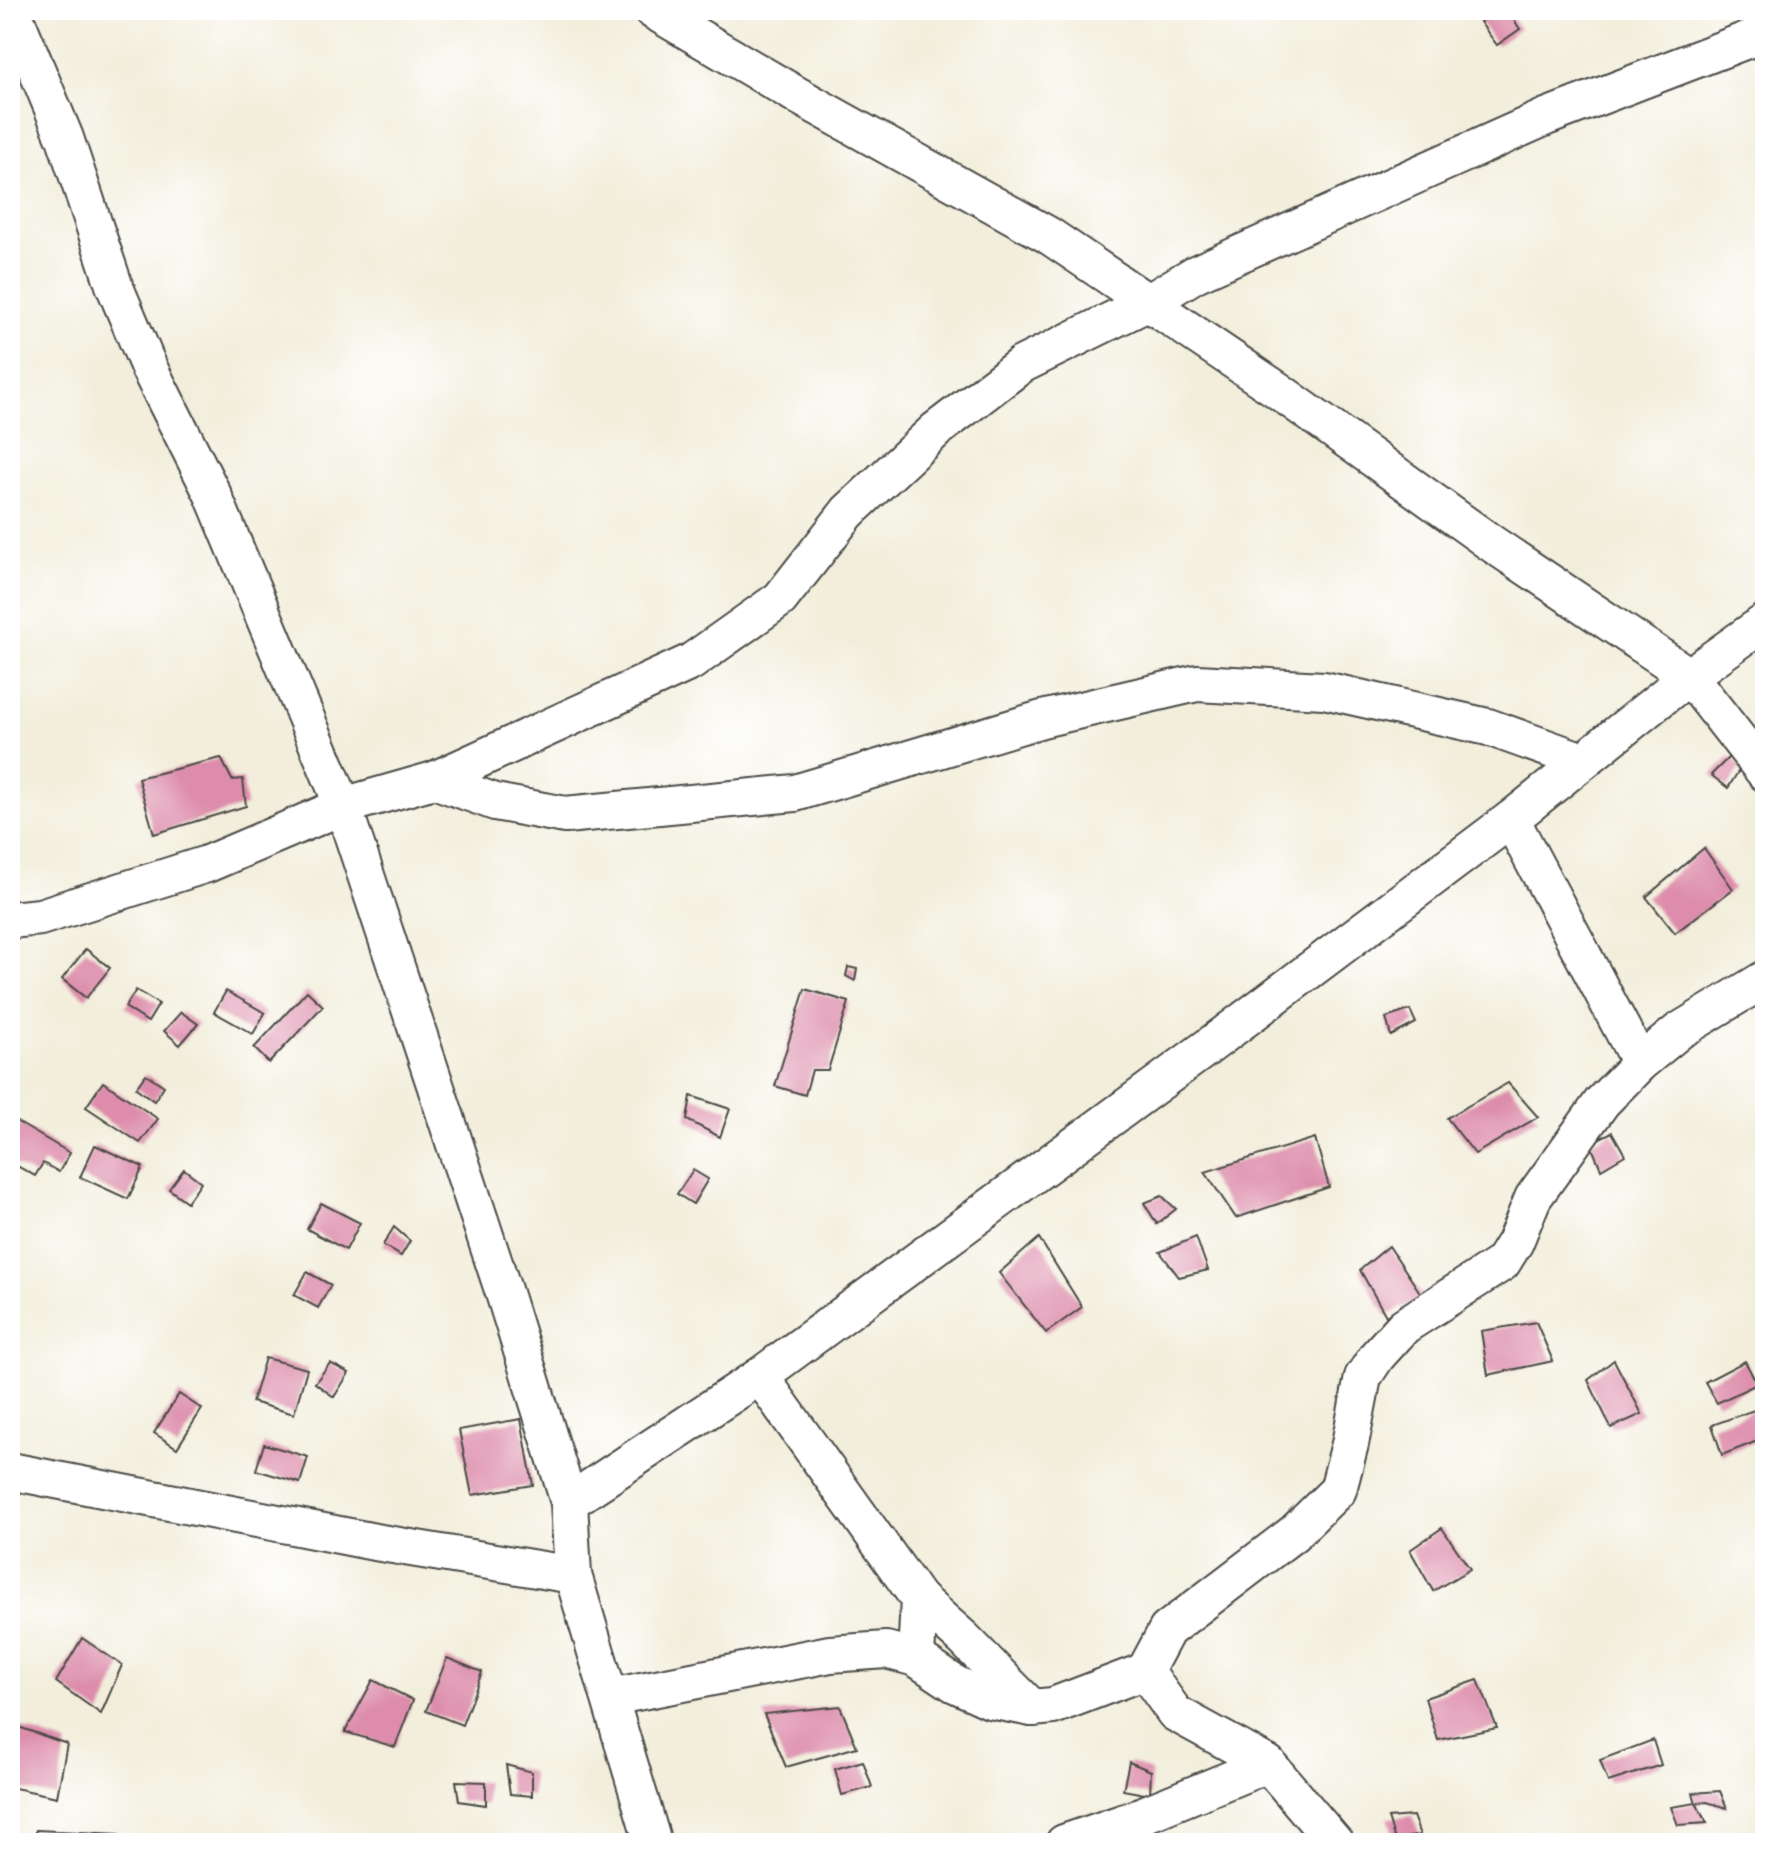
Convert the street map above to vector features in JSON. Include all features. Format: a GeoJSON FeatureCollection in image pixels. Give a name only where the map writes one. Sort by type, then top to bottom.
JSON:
{"type":"FeatureCollection","features":[{"type":"Feature","properties":{"kind":"street"},"geometry":{"type":"LineString","coordinates":[[12,10],[65,138],[114,285],[149,368],[213,495],[343,806],[504,1293],[569,1502],[573,1575],[653,1843]]}},
{"type":"Feature","properties":{"kind":"street"},"geometry":{"type":"LineString","coordinates":[[652,10],[1048,235],[1149,302],[1491,543],[1689,676],[1765,773]]}},
{"type":"Feature","properties":{"kind":"street"},"geometry":{"type":"LineString","coordinates":[[10,920],[40,917],[207,864],[343,806],[434,780],[691,662],[780,599],[848,512],[936,430],[1021,365],[1149,302],[1195,274],[1546,117],[1765,33]]}},
{"type":"Feature","properties":{"kind":"street"},"geometry":{"type":"LineString","coordinates":[[569,1502],[760,1376],[1205,1049],[1511,819],[1689,676],[1765,622]]}},
{"type":"Feature","properties":{"kind":"street"},"geometry":{"type":"LineString","coordinates":[[434,780],[495,802],[565,815],[795,793],[1042,719],[1197,683],[1324,690],[1488,727],[1583,761]]}},
{"type":"Feature","properties":{"kind":"street"},"geometry":{"type":"LineString","coordinates":[[1511,819],[1640,1063]]}},
{"type":"Feature","properties":{"kind":"street"},"geometry":{"type":"LineString","coordinates":[[611,1697],[830,1654],[886,1650],[916,1658],[955,1684],[990,1700],[1032,1708],[1053,1706],[1145,1671],[1167,1630],[1294,1533],[1338,1490],[1363,1377],[1377,1356],[1404,1326],[1502,1263],[1515,1242],[1533,1198],[1602,1102],[1640,1063],[1679,1031],[1765,979]]}},
{"type":"Feature","properties":{"kind":"street"},"geometry":{"type":"LineString","coordinates":[[760,1376],[919,1599],[964,1639],[1032,1708]]}},
{"type":"Feature","properties":{"kind":"street"},"geometry":{"type":"LineString","coordinates":[[10,1471],[375,1542],[573,1575]]}},
{"type":"Feature","properties":{"kind":"street"},"geometry":{"type":"LineString","coordinates":[[916,1658],[919,1599]]}},
{"type":"Feature","properties":{"kind":"street"},"geometry":{"type":"LineString","coordinates":[[1145,1671],[1175,1713],[1268,1764],[1335,1843]]}},
{"type":"Feature","properties":{"kind":"street"},"geometry":{"type":"LineString","coordinates":[[1064,1843],[1131,1820],[1268,1764]]}},
{"type":"Feature","properties":{"kind":"building"},"geometry":{"type":"Polygon","coordinates":[[[1497,10],[1507,10],[1520,29],[1497,45],[1480,22],[1497,10]]]}},
{"type":"Feature","properties":{"kind":"building"},"geometry":{"type":"Polygon","coordinates":[[[1730,756],[1741,767],[1728,788],[1711,775],[1730,756]]]}},
{"type":"Feature","properties":{"kind":"building"},"geometry":{"type":"Polygon","coordinates":[[[221,758],[232,780],[243,779],[246,806],[154,834],[138,778],[221,758]]]}},
{"type":"Feature","properties":{"kind":"building"},"geometry":{"type":"Polygon","coordinates":[[[1704,848],[1733,889],[1675,933],[1646,897],[1704,848]]]}},
{"type":"Feature","properties":{"kind":"building"},"geometry":{"type":"Polygon","coordinates":[[[1765,864],[1765,888],[1764,888],[1757,866],[1765,864]]]}},
{"type":"Feature","properties":{"kind":"building"},"geometry":{"type":"Polygon","coordinates":[[[86,949],[110,968],[86,998],[62,979],[86,949]]]}},
{"type":"Feature","properties":{"kind":"building"},"geometry":{"type":"Polygon","coordinates":[[[848,967],[857,969],[855,981],[846,976],[848,967]]]}},
{"type":"Feature","properties":{"kind":"building"},"geometry":{"type":"Polygon","coordinates":[[[805,989],[849,1002],[828,1070],[812,1070],[805,1095],[775,1086],[805,989]]]}},
{"type":"Feature","properties":{"kind":"building"},"geometry":{"type":"Polygon","coordinates":[[[136,990],[159,1004],[148,1022],[125,1007],[136,990]]]}},
{"type":"Feature","properties":{"kind":"building"},"geometry":{"type":"Polygon","coordinates":[[[226,991],[265,1013],[253,1034],[214,1012],[226,991]]]}},
{"type":"Feature","properties":{"kind":"building"},"geometry":{"type":"Polygon","coordinates":[[[307,991],[323,1006],[269,1063],[254,1048],[307,991]]]}},
{"type":"Feature","properties":{"kind":"building"},"geometry":{"type":"Polygon","coordinates":[[[1410,1010],[1416,1023],[1391,1036],[1386,1018],[1410,1010]]]}},
{"type":"Feature","properties":{"kind":"building"},"geometry":{"type":"Polygon","coordinates":[[[181,1012],[198,1024],[180,1045],[164,1031],[181,1012]]]}},
{"type":"Feature","properties":{"kind":"building"},"geometry":{"type":"Polygon","coordinates":[[[146,1074],[164,1086],[154,1101],[136,1088],[146,1074]]]}},
{"type":"Feature","properties":{"kind":"building"},"geometry":{"type":"Polygon","coordinates":[[[103,1082],[158,1119],[140,1143],[86,1107],[103,1082]]]}},
{"type":"Feature","properties":{"kind":"building"},"geometry":{"type":"Polygon","coordinates":[[[1508,1083],[1538,1117],[1475,1154],[1447,1118],[1508,1083]]]}},
{"type":"Feature","properties":{"kind":"building"},"geometry":{"type":"Polygon","coordinates":[[[691,1096],[730,1109],[720,1137],[687,1120],[691,1096]]]}},
{"type":"Feature","properties":{"kind":"building"},"geometry":{"type":"Polygon","coordinates":[[[12,1119],[70,1153],[59,1172],[43,1163],[35,1176],[15,1165],[14,1150],[10,1148],[12,1119]]]}},
{"type":"Feature","properties":{"kind":"building"},"geometry":{"type":"Polygon","coordinates":[[[1612,1132],[1625,1155],[1601,1169],[1590,1143],[1612,1132]]]}},
{"type":"Feature","properties":{"kind":"building"},"geometry":{"type":"Polygon","coordinates":[[[1315,1138],[1329,1187],[1236,1218],[1205,1172],[1315,1138]]]}},
{"type":"Feature","properties":{"kind":"building"},"geometry":{"type":"Polygon","coordinates":[[[95,1145],[143,1167],[128,1199],[80,1177],[95,1145]]]}},
{"type":"Feature","properties":{"kind":"building"},"geometry":{"type":"Polygon","coordinates":[[[184,1169],[201,1182],[187,1202],[169,1189],[184,1169]]]}},
{"type":"Feature","properties":{"kind":"building"},"geometry":{"type":"Polygon","coordinates":[[[693,1170],[708,1179],[693,1204],[677,1194],[693,1170]]]}},
{"type":"Feature","properties":{"kind":"building"},"geometry":{"type":"Polygon","coordinates":[[[1162,1196],[1176,1209],[1157,1224],[1144,1203],[1162,1196]]]}},
{"type":"Feature","properties":{"kind":"building"},"geometry":{"type":"Polygon","coordinates":[[[321,1203],[360,1223],[346,1250],[307,1229],[321,1203]]]}},
{"type":"Feature","properties":{"kind":"building"},"geometry":{"type":"Polygon","coordinates":[[[394,1227],[410,1241],[401,1256],[383,1245],[394,1227]]]}},
{"type":"Feature","properties":{"kind":"building"},"geometry":{"type":"Polygon","coordinates":[[[1196,1237],[1208,1270],[1179,1277],[1160,1252],[1196,1237]]]}},
{"type":"Feature","properties":{"kind":"building"},"geometry":{"type":"Polygon","coordinates":[[[1039,1238],[1082,1307],[1046,1333],[999,1273],[1039,1238]]]}},
{"type":"Feature","properties":{"kind":"building"},"geometry":{"type":"Polygon","coordinates":[[[1389,1246],[1423,1297],[1386,1316],[1360,1270],[1389,1246]]]}},
{"type":"Feature","properties":{"kind":"building"},"geometry":{"type":"Polygon","coordinates":[[[307,1272],[331,1285],[318,1308],[294,1295],[307,1272]]]}},
{"type":"Feature","properties":{"kind":"building"},"geometry":{"type":"Polygon","coordinates":[[[1536,1322],[1553,1361],[1488,1375],[1481,1331],[1536,1322]]]}},
{"type":"Feature","properties":{"kind":"building"},"geometry":{"type":"Polygon","coordinates":[[[265,1358],[307,1369],[294,1414],[252,1402],[265,1358]]]}},
{"type":"Feature","properties":{"kind":"building"},"geometry":{"type":"Polygon","coordinates":[[[1614,1360],[1642,1414],[1611,1428],[1588,1380],[1614,1360]]]}},
{"type":"Feature","properties":{"kind":"building"},"geometry":{"type":"Polygon","coordinates":[[[1745,1361],[1757,1384],[1717,1403],[1705,1382],[1745,1361]]]}},
{"type":"Feature","properties":{"kind":"building"},"geometry":{"type":"Polygon","coordinates":[[[330,1363],[349,1373],[334,1397],[315,1383],[330,1363]]]}},
{"type":"Feature","properties":{"kind":"building"},"geometry":{"type":"Polygon","coordinates":[[[179,1394],[202,1409],[177,1448],[154,1433],[179,1394]]]}},
{"type":"Feature","properties":{"kind":"building"},"geometry":{"type":"Polygon","coordinates":[[[1757,1409],[1765,1423],[1765,1438],[1722,1455],[1712,1425],[1757,1409]]]}},
{"type":"Feature","properties":{"kind":"building"},"geometry":{"type":"Polygon","coordinates":[[[521,1419],[533,1485],[472,1495],[459,1430],[521,1419]]]}},
{"type":"Feature","properties":{"kind":"building"},"geometry":{"type":"Polygon","coordinates":[[[264,1444],[308,1457],[300,1483],[256,1470],[264,1444]]]}},
{"type":"Feature","properties":{"kind":"building"},"geometry":{"type":"Polygon","coordinates":[[[1442,1528],[1470,1569],[1433,1591],[1410,1550],[1442,1528]]]}},
{"type":"Feature","properties":{"kind":"building"},"geometry":{"type":"Polygon","coordinates":[[[82,1638],[122,1665],[101,1714],[56,1682],[82,1638]]]}},
{"type":"Feature","properties":{"kind":"building"},"geometry":{"type":"Polygon","coordinates":[[[447,1658],[482,1672],[462,1725],[426,1711],[447,1658]]]}},
{"type":"Feature","properties":{"kind":"building"},"geometry":{"type":"Polygon","coordinates":[[[373,1680],[413,1700],[395,1747],[345,1732],[373,1680]]]}},
{"type":"Feature","properties":{"kind":"building"},"geometry":{"type":"Polygon","coordinates":[[[1478,1680],[1497,1728],[1438,1740],[1425,1698],[1478,1680]]]}},
{"type":"Feature","properties":{"kind":"building"},"geometry":{"type":"Polygon","coordinates":[[[840,1706],[857,1747],[786,1767],[764,1714],[840,1706]]]}},
{"type":"Feature","properties":{"kind":"building"},"geometry":{"type":"Polygon","coordinates":[[[10,1724],[67,1744],[57,1797],[10,1787],[10,1724]]]}},
{"type":"Feature","properties":{"kind":"building"},"geometry":{"type":"Polygon","coordinates":[[[1653,1740],[1661,1765],[1608,1782],[1600,1760],[1653,1740]]]}},
{"type":"Feature","properties":{"kind":"building"},"geometry":{"type":"Polygon","coordinates":[[[863,1761],[872,1787],[842,1795],[835,1769],[863,1761]]]}},
{"type":"Feature","properties":{"kind":"building"},"geometry":{"type":"Polygon","coordinates":[[[1129,1762],[1151,1771],[1150,1795],[1123,1790],[1129,1762]]]}},
{"type":"Feature","properties":{"kind":"building"},"geometry":{"type":"Polygon","coordinates":[[[506,1765],[532,1772],[532,1796],[510,1794],[506,1765]]]}},
{"type":"Feature","properties":{"kind":"building"},"geometry":{"type":"Polygon","coordinates":[[[456,1781],[486,1782],[486,1805],[459,1801],[456,1781]]]}},
{"type":"Feature","properties":{"kind":"building"},"geometry":{"type":"Polygon","coordinates":[[[1720,1791],[1727,1808],[1707,1802],[1696,1803],[1693,1793],[1720,1791]]]}},
{"type":"Feature","properties":{"kind":"building"},"geometry":{"type":"Polygon","coordinates":[[[1696,1803],[1707,1823],[1678,1825],[1671,1807],[1696,1803]]]}},
{"type":"Feature","properties":{"kind":"building"},"geometry":{"type":"Polygon","coordinates":[[[1413,1816],[1420,1835],[1395,1840],[1388,1818],[1413,1816]]]}},
{"type":"Feature","properties":{"kind":"building"},"geometry":{"type":"Polygon","coordinates":[[[36,1830],[119,1834],[116,1843],[34,1843],[36,1830]]]}}]}
